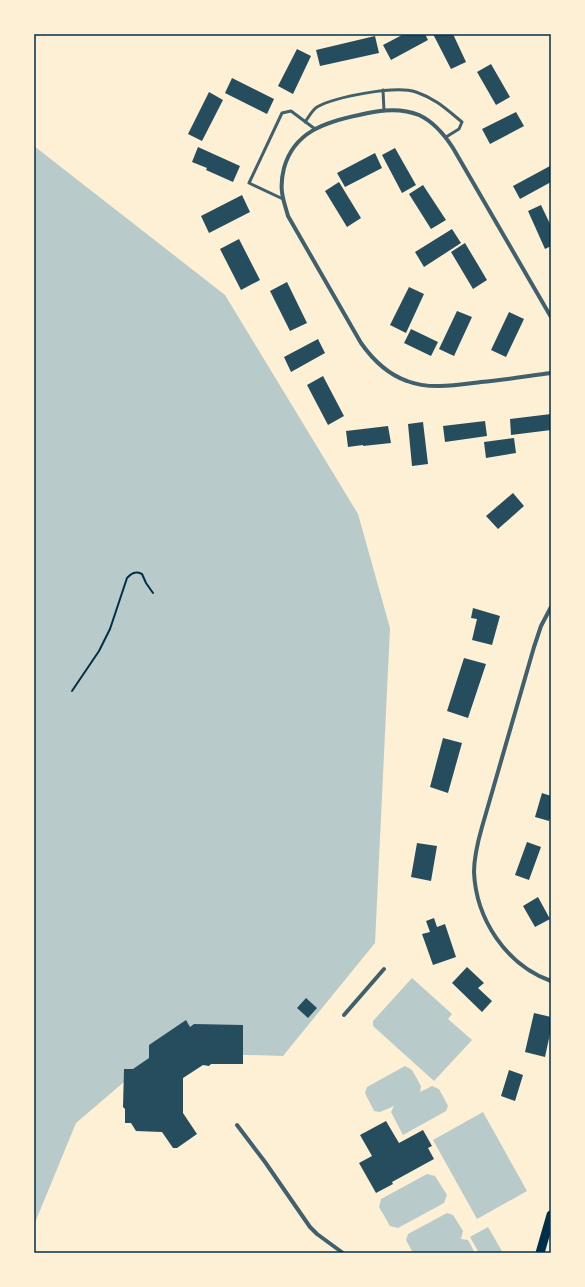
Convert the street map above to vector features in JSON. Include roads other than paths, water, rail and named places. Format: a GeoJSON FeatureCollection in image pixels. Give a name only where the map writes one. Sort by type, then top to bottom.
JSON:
{"type":"FeatureCollection","features":[{"type":"Feature","properties":{"kind":"main road"},"geometry":{"type":"LineString","coordinates":[[540,1253],[551,1215]]}},
{"type":"Feature","properties":{"kind":"street"},"geometry":{"type":"LineString","coordinates":[[551,317],[446,138],[432,123],[420,116],[406,111],[372,112],[338,119],[315,129],[300,139],[289,154],[282,182],[283,199],[292,224],[361,342],[369,354],[381,366],[408,382],[432,386],[459,385],[551,373]]}},
{"type":"Feature","properties":{"kind":"street"},"geometry":{"type":"LineString","coordinates":[[551,607],[541,626],[534,647],[484,819],[477,847],[474,872],[481,908],[486,920],[499,941],[507,952],[522,966],[551,981]]}},
{"type":"Feature","properties":{"kind":"street"},"geometry":{"type":"LineString","coordinates":[[344,1015],[384,969]]}},
{"type":"Feature","properties":{"kind":"street"},"geometry":{"type":"LineString","coordinates":[[237,1125],[265,1162],[310,1227],[343,1253]]}},
{"type":"Feature","properties":{"kind":"lane"},"geometry":{"type":"LineString","coordinates":[[383,90],[384,111]]}},
{"type":"Feature","properties":{"kind":"lane"},"geometry":{"type":"LineString","coordinates":[[305,122],[315,108],[332,100],[383,90],[414,91],[436,100],[462,122],[459,129],[446,138]]}},
{"type":"Feature","properties":{"kind":"lane"},"geometry":{"type":"LineString","coordinates":[[283,199],[249,183],[282,113],[291,111],[315,129]]}}]}
